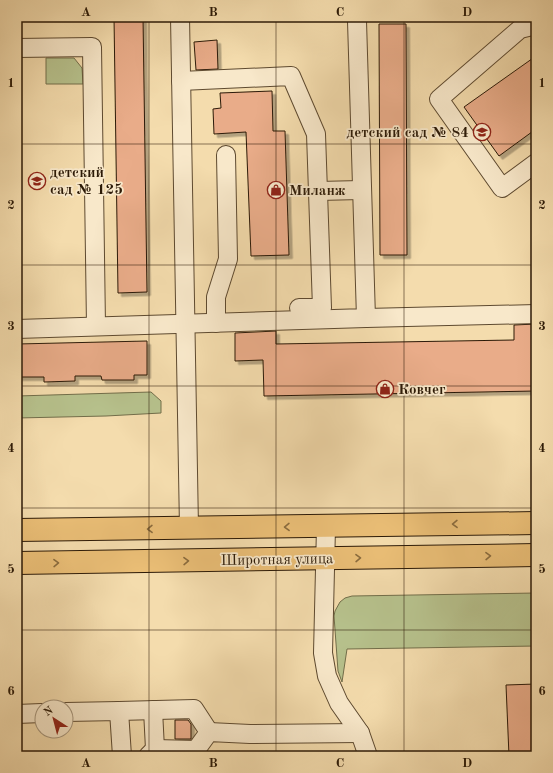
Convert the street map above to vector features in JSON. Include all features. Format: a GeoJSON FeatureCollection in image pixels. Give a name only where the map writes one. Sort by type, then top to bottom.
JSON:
{"type":"FeatureCollection","features":[{"type":"Feature","properties":{"kind":"main road"},"geometry":{"type":"LineString","coordinates":[[17,530],[536,523]]}},
{"type":"Feature","properties":{"kind":"main road","name":"Широтная улица"},"geometry":{"type":"LineString","coordinates":[[17,563],[536,555]]}},
{"type":"Feature","properties":{"kind":"street"},"geometry":{"type":"LineString","coordinates":[[180,17],[189,528]]}},
{"type":"Feature","properties":{"kind":"street"},"geometry":{"type":"LineString","coordinates":[[357,21],[366,318]]}},
{"type":"Feature","properties":{"kind":"street"},"geometry":{"type":"LineString","coordinates":[[536,25],[520,29],[439,99],[502,188],[536,163]]}},
{"type":"Feature","properties":{"kind":"street"},"geometry":{"type":"LineString","coordinates":[[17,48],[92,47],[96,326]]}},
{"type":"Feature","properties":{"kind":"street"},"geometry":{"type":"LineString","coordinates":[[17,329],[185,324],[216,317],[322,308],[316,134],[291,76],[181,81]]}},
{"type":"Feature","properties":{"kind":"street"},"geometry":{"type":"LineString","coordinates":[[216,317],[216,297],[228,259],[226,155]]}},
{"type":"Feature","properties":{"kind":"street"},"geometry":{"type":"LineString","coordinates":[[318,191],[361,190]]}},
{"type":"Feature","properties":{"kind":"street"},"geometry":{"type":"LineString","coordinates":[[216,317],[366,318],[536,314]]}},
{"type":"Feature","properties":{"kind":"street"},"geometry":{"type":"LineString","coordinates":[[326,527],[323,652],[327,676],[339,702],[360,733],[368,756]]}},
{"type":"Feature","properties":{"kind":"street"},"geometry":{"type":"LineString","coordinates":[[74,712],[194,709],[209,732]]}},
{"type":"Feature","properties":{"kind":"street"},"geometry":{"type":"LineString","coordinates":[[154,710],[151,752],[196,750],[209,732]]}},
{"type":"Feature","properties":{"kind":"street"},"geometry":{"type":"LineString","coordinates":[[119,711],[122,756]]}},
{"type":"Feature","properties":{"kind":"street"},"geometry":{"type":"LineString","coordinates":[[17,714],[34,713]]}},
{"type":"Feature","properties":{"kind":"street"},"geometry":{"type":"LineString","coordinates":[[209,732],[250,734],[360,733]]}},
{"type":"Feature","properties":{"kind":"green space"},"geometry":{"type":"Polygon","coordinates":[[[46,58],[74,58],[82,68],[83,84],[46,84],[46,58]]]}},
{"type":"Feature","properties":{"kind":"green space"},"geometry":{"type":"Polygon","coordinates":[[[151,392],[161,401],[161,413],[17,418],[17,396],[151,392]]]}},
{"type":"Feature","properties":{"kind":"green space"},"geometry":{"type":"Polygon","coordinates":[[[536,593],[536,646],[347,649],[342,682],[338,671],[334,616],[340,602],[345,598],[352,596],[536,593]]]}},
{"type":"Feature","properties":{"kind":"building"},"geometry":{"type":"Polygon","coordinates":[[[114,17],[143,17],[147,292],[118,293],[114,17]]]}},
{"type":"Feature","properties":{"kind":"building"},"geometry":{"type":"Polygon","coordinates":[[[379,24],[406,24],[407,255],[380,255],[379,24]]]}},
{"type":"Feature","properties":{"kind":"building"},"geometry":{"type":"Polygon","coordinates":[[[217,40],[218,69],[196,70],[194,42],[217,40]]]}},
{"type":"Feature","properties":{"kind":"building"},"geometry":{"type":"Polygon","coordinates":[[[536,56],[536,129],[499,156],[464,107],[536,56]]]}},
{"type":"Feature","properties":{"kind":"building"},"geometry":{"type":"Polygon","coordinates":[[[272,91],[273,131],[285,131],[289,255],[251,256],[246,132],[214,134],[213,109],[221,108],[220,93],[272,91]]]}},
{"type":"Feature","properties":{"kind":"building"},"geometry":{"type":"Polygon","coordinates":[[[536,324],[536,391],[264,396],[263,360],[235,361],[235,333],[276,331],[276,344],[514,340],[514,325],[536,324]]]}},
{"type":"Feature","properties":{"kind":"building"},"geometry":{"type":"Polygon","coordinates":[[[147,341],[147,375],[134,375],[134,380],[102,380],[101,376],[75,376],[75,381],[44,382],[44,377],[17,377],[17,344],[147,341]]]}},
{"type":"Feature","properties":{"kind":"building"},"geometry":{"type":"Polygon","coordinates":[[[536,684],[536,756],[509,756],[506,685],[536,684]]]}},
{"type":"Feature","properties":{"kind":"building"},"geometry":{"type":"Polygon","coordinates":[[[175,720],[188,720],[191,724],[191,739],[175,739],[175,720]]]}},
{"type":"Feature","properties":{"kind":"place","name":"детский сад № 84"},"geometry":{"type":"Point","coordinates":[482,132]}},
{"type":"Feature","properties":{"kind":"place","name":"детский сад № 125"},"geometry":{"type":"Point","coordinates":[37,181]}},
{"type":"Feature","properties":{"kind":"place","name":"Миланж"},"geometry":{"type":"Point","coordinates":[276,190]}},
{"type":"Feature","properties":{"kind":"place","name":"Ковчег"},"geometry":{"type":"Point","coordinates":[385,389]}}]}
